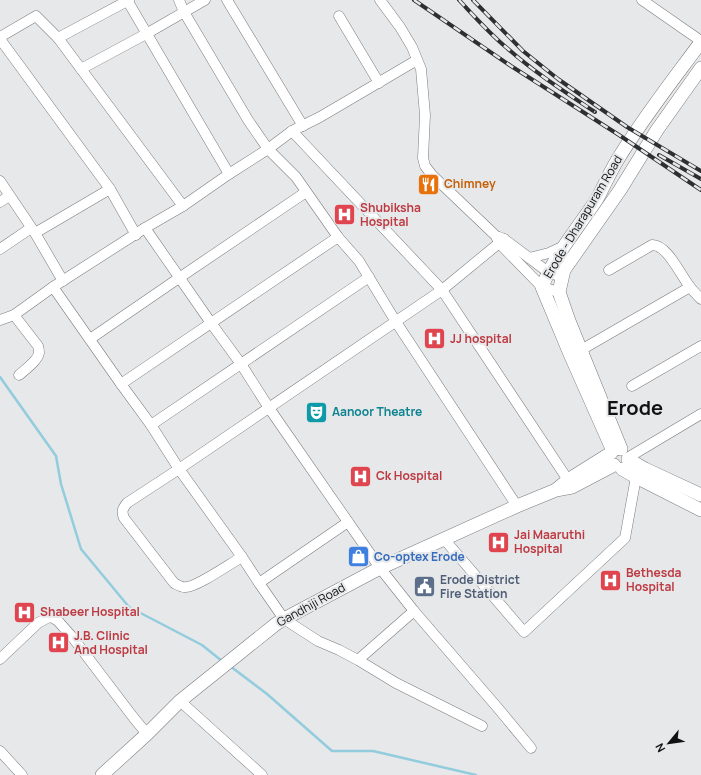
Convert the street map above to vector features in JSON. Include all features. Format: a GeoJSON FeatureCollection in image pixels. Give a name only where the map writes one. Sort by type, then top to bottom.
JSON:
{"type":"FeatureCollection","features":[{"type":"Feature","properties":{"kind":"main road","name":"Erode - Dharapuram Road"},"geometry":{"type":"LineString","coordinates":[[620,458],[570,354],[542,287],[548,272],[596,199],[618,159],[701,41]]}},
{"type":"Feature","properties":{"kind":"main road","name":"Erode - Dharapuram Road"},"geometry":{"type":"LineString","coordinates":[[620,458],[581,350],[558,292],[564,270],[620,190],[657,130],[701,68]]}},
{"type":"Feature","properties":{"kind":"main road"},"geometry":{"type":"LineString","coordinates":[[620,458],[636,477],[701,510]]}},
{"type":"Feature","properties":{"kind":"main road"},"geometry":{"type":"LineString","coordinates":[[620,458],[701,495]]}},
{"type":"Feature","properties":{"kind":"main road","name":"Gandhiji Road"},"geometry":{"type":"LineString","coordinates":[[556,490],[568,480],[620,458]]}},
{"type":"Feature","properties":{"kind":"main road","name":"Gandhiji Road"},"geometry":{"type":"LineString","coordinates":[[102,775],[147,734],[180,701],[280,621],[380,568],[517,506],[556,490],[572,487],[620,458]]}},
{"type":"Feature","properties":{"kind":"street"},"geometry":{"type":"LineString","coordinates":[[58,38],[128,0],[146,34],[228,174]]}},
{"type":"Feature","properties":{"kind":"street"},"geometry":{"type":"LineString","coordinates":[[179,0],[184,12],[248,120],[268,149],[296,177],[338,237],[359,261],[396,322],[517,506]]}},
{"type":"Feature","properties":{"kind":"street"},"geometry":{"type":"LineString","coordinates":[[81,69],[205,0]]}},
{"type":"Feature","properties":{"kind":"street"},"geometry":{"type":"LineString","coordinates":[[227,0],[303,126]]}},
{"type":"Feature","properties":{"kind":"street"},"geometry":{"type":"LineString","coordinates":[[380,0],[404,33],[412,47],[421,69],[425,115],[422,158],[425,166],[432,175],[500,239],[542,287],[558,292]]}},
{"type":"Feature","properties":{"kind":"street"},"geometry":{"type":"LineString","coordinates":[[642,0],[701,41]]}},
{"type":"Feature","properties":{"kind":"street"},"geometry":{"type":"LineString","coordinates":[[136,235],[110,189],[0,38],[36,16],[58,38],[183,206]]}},
{"type":"Feature","properties":{"kind":"street"},"geometry":{"type":"LineString","coordinates":[[339,16],[378,82]]}},
{"type":"Feature","properties":{"kind":"street"},"geometry":{"type":"LineString","coordinates":[[0,320],[14,314],[145,228],[183,206],[228,174],[268,149],[292,131],[320,117],[417,60]]}},
{"type":"Feature","properties":{"kind":"street"},"geometry":{"type":"LineString","coordinates":[[292,131],[442,290],[568,480]]}},
{"type":"Feature","properties":{"kind":"street"},"geometry":{"type":"LineString","coordinates":[[0,181],[33,230],[63,281]]}},
{"type":"Feature","properties":{"kind":"street"},"geometry":{"type":"LineString","coordinates":[[0,249],[110,189]]}},
{"type":"Feature","properties":{"kind":"street"},"geometry":{"type":"LineString","coordinates":[[90,339],[306,192]]}},
{"type":"Feature","properties":{"kind":"street"},"geometry":{"type":"LineString","coordinates":[[0,202],[9,196]]}},
{"type":"Feature","properties":{"kind":"street"},"geometry":{"type":"LineString","coordinates":[[145,228],[241,364],[269,408],[380,568],[414,611],[531,748]]}},
{"type":"Feature","properties":{"kind":"street"},"geometry":{"type":"LineString","coordinates":[[121,384],[338,237]]}},
{"type":"Feature","properties":{"kind":"street"},"geometry":{"type":"LineString","coordinates":[[242,557],[200,582],[188,588],[183,587],[174,583],[124,518],[122,512],[123,508],[127,503],[442,290],[500,239]]}},
{"type":"Feature","properties":{"kind":"street"},"geometry":{"type":"LineString","coordinates":[[500,239],[548,272],[562,277]]}},
{"type":"Feature","properties":{"kind":"street"},"geometry":{"type":"LineString","coordinates":[[609,270],[647,247],[655,245],[659,246],[672,259],[690,287],[701,298]]}},
{"type":"Feature","properties":{"kind":"street"},"geometry":{"type":"LineString","coordinates":[[529,258],[549,253],[564,246]]}},
{"type":"Feature","properties":{"kind":"street"},"geometry":{"type":"LineString","coordinates":[[151,426],[369,277]]}},
{"type":"Feature","properties":{"kind":"street"},"geometry":{"type":"LineString","coordinates":[[54,287],[151,426],[179,469],[242,557],[259,583],[280,621],[358,660],[396,683],[482,726]]}},
{"type":"Feature","properties":{"kind":"street"},"geometry":{"type":"LineString","coordinates":[[581,350],[690,287]]}},
{"type":"Feature","properties":{"kind":"street"},"geometry":{"type":"LineString","coordinates":[[14,314],[39,349],[36,360],[19,375]]}},
{"type":"Feature","properties":{"kind":"street"},"geometry":{"type":"LineString","coordinates":[[632,386],[701,346]]}},
{"type":"Feature","properties":{"kind":"street"},"geometry":{"type":"LineString","coordinates":[[620,458],[701,414]]}},
{"type":"Feature","properties":{"kind":"street"},"geometry":{"type":"LineString","coordinates":[[444,539],[524,632],[626,538],[636,477]]}},
{"type":"Feature","properties":{"kind":"street"},"geometry":{"type":"LineString","coordinates":[[259,583],[348,522]]}},
{"type":"Feature","properties":{"kind":"street"},"geometry":{"type":"LineString","coordinates":[[358,660],[414,611]]}},
{"type":"Feature","properties":{"kind":"street"},"geometry":{"type":"LineString","coordinates":[[0,659],[38,623],[48,617],[53,618],[58,621],[73,638],[147,734]]}},
{"type":"Feature","properties":{"kind":"street"},"geometry":{"type":"LineString","coordinates":[[180,701],[262,775]]}},
{"type":"Feature","properties":{"kind":"street"},"geometry":{"type":"LineString","coordinates":[[0,750],[22,775]]}},
{"type":"Feature","properties":{"kind":"waterway"},"geometry":{"type":"LineString","coordinates":[[0,377],[56,456],[61,484],[81,549],[129,607],[202,645],[222,661]]}},
{"type":"Feature","properties":{"kind":"waterway"},"geometry":{"type":"LineString","coordinates":[[230,666],[267,694],[332,751],[373,751],[476,775]]}},
{"type":"Feature","properties":{"kind":"railway"},"geometry":{"type":"LineString","coordinates":[[414,0],[511,66],[619,135],[701,190]]}},
{"type":"Feature","properties":{"kind":"railway"},"geometry":{"type":"LineString","coordinates":[[459,0],[501,43],[517,57],[550,82],[595,112]]}},
{"type":"Feature","properties":{"kind":"railway"},"geometry":{"type":"LineString","coordinates":[[473,0],[523,51],[558,79],[627,127],[701,171]]}},
{"type":"Feature","properties":{"kind":"railway"},"geometry":{"type":"LineString","coordinates":[[659,155],[701,179]]}},
{"type":"Feature","properties":{"kind":"place","name":"Chimney"},"geometry":{"type":"Point","coordinates":[428,184]}},
{"type":"Feature","properties":{"kind":"place","name":"Shubiksha Hospital"},"geometry":{"type":"Point","coordinates":[345,215]}},
{"type":"Feature","properties":{"kind":"place","name":"JJ hospital"},"geometry":{"type":"Point","coordinates":[435,339]}},
{"type":"Feature","properties":{"kind":"place","name":"Aanoor Theatre"},"geometry":{"type":"Point","coordinates":[316,412]}},
{"type":"Feature","properties":{"kind":"place","name":"Ck Hospital"},"geometry":{"type":"Point","coordinates":[360,476]}},
{"type":"Feature","properties":{"kind":"place","name":"Jai Maaruthi Hospital"},"geometry":{"type":"Point","coordinates":[498,542]}},
{"type":"Feature","properties":{"kind":"place","name":"Co-optex Erode"},"geometry":{"type":"Point","coordinates":[358,557]}},
{"type":"Feature","properties":{"kind":"place","name":"Bethesda Hospital"},"geometry":{"type":"Point","coordinates":[610,580]}},
{"type":"Feature","properties":{"kind":"place","name":"Erode District Fire Station"},"geometry":{"type":"Point","coordinates":[424,587]}},
{"type":"Feature","properties":{"kind":"place","name":"Shabeer Hospital"},"geometry":{"type":"Point","coordinates":[25,612]}},
{"type":"Feature","properties":{"kind":"place","name":"J.B. Clinic And Hospital"},"geometry":{"type":"Point","coordinates":[59,643]}},
{"type":"Feature","properties":{"kind":"district","name":"Erode"},"geometry":{"type":"Point","coordinates":[635,408]}}]}
